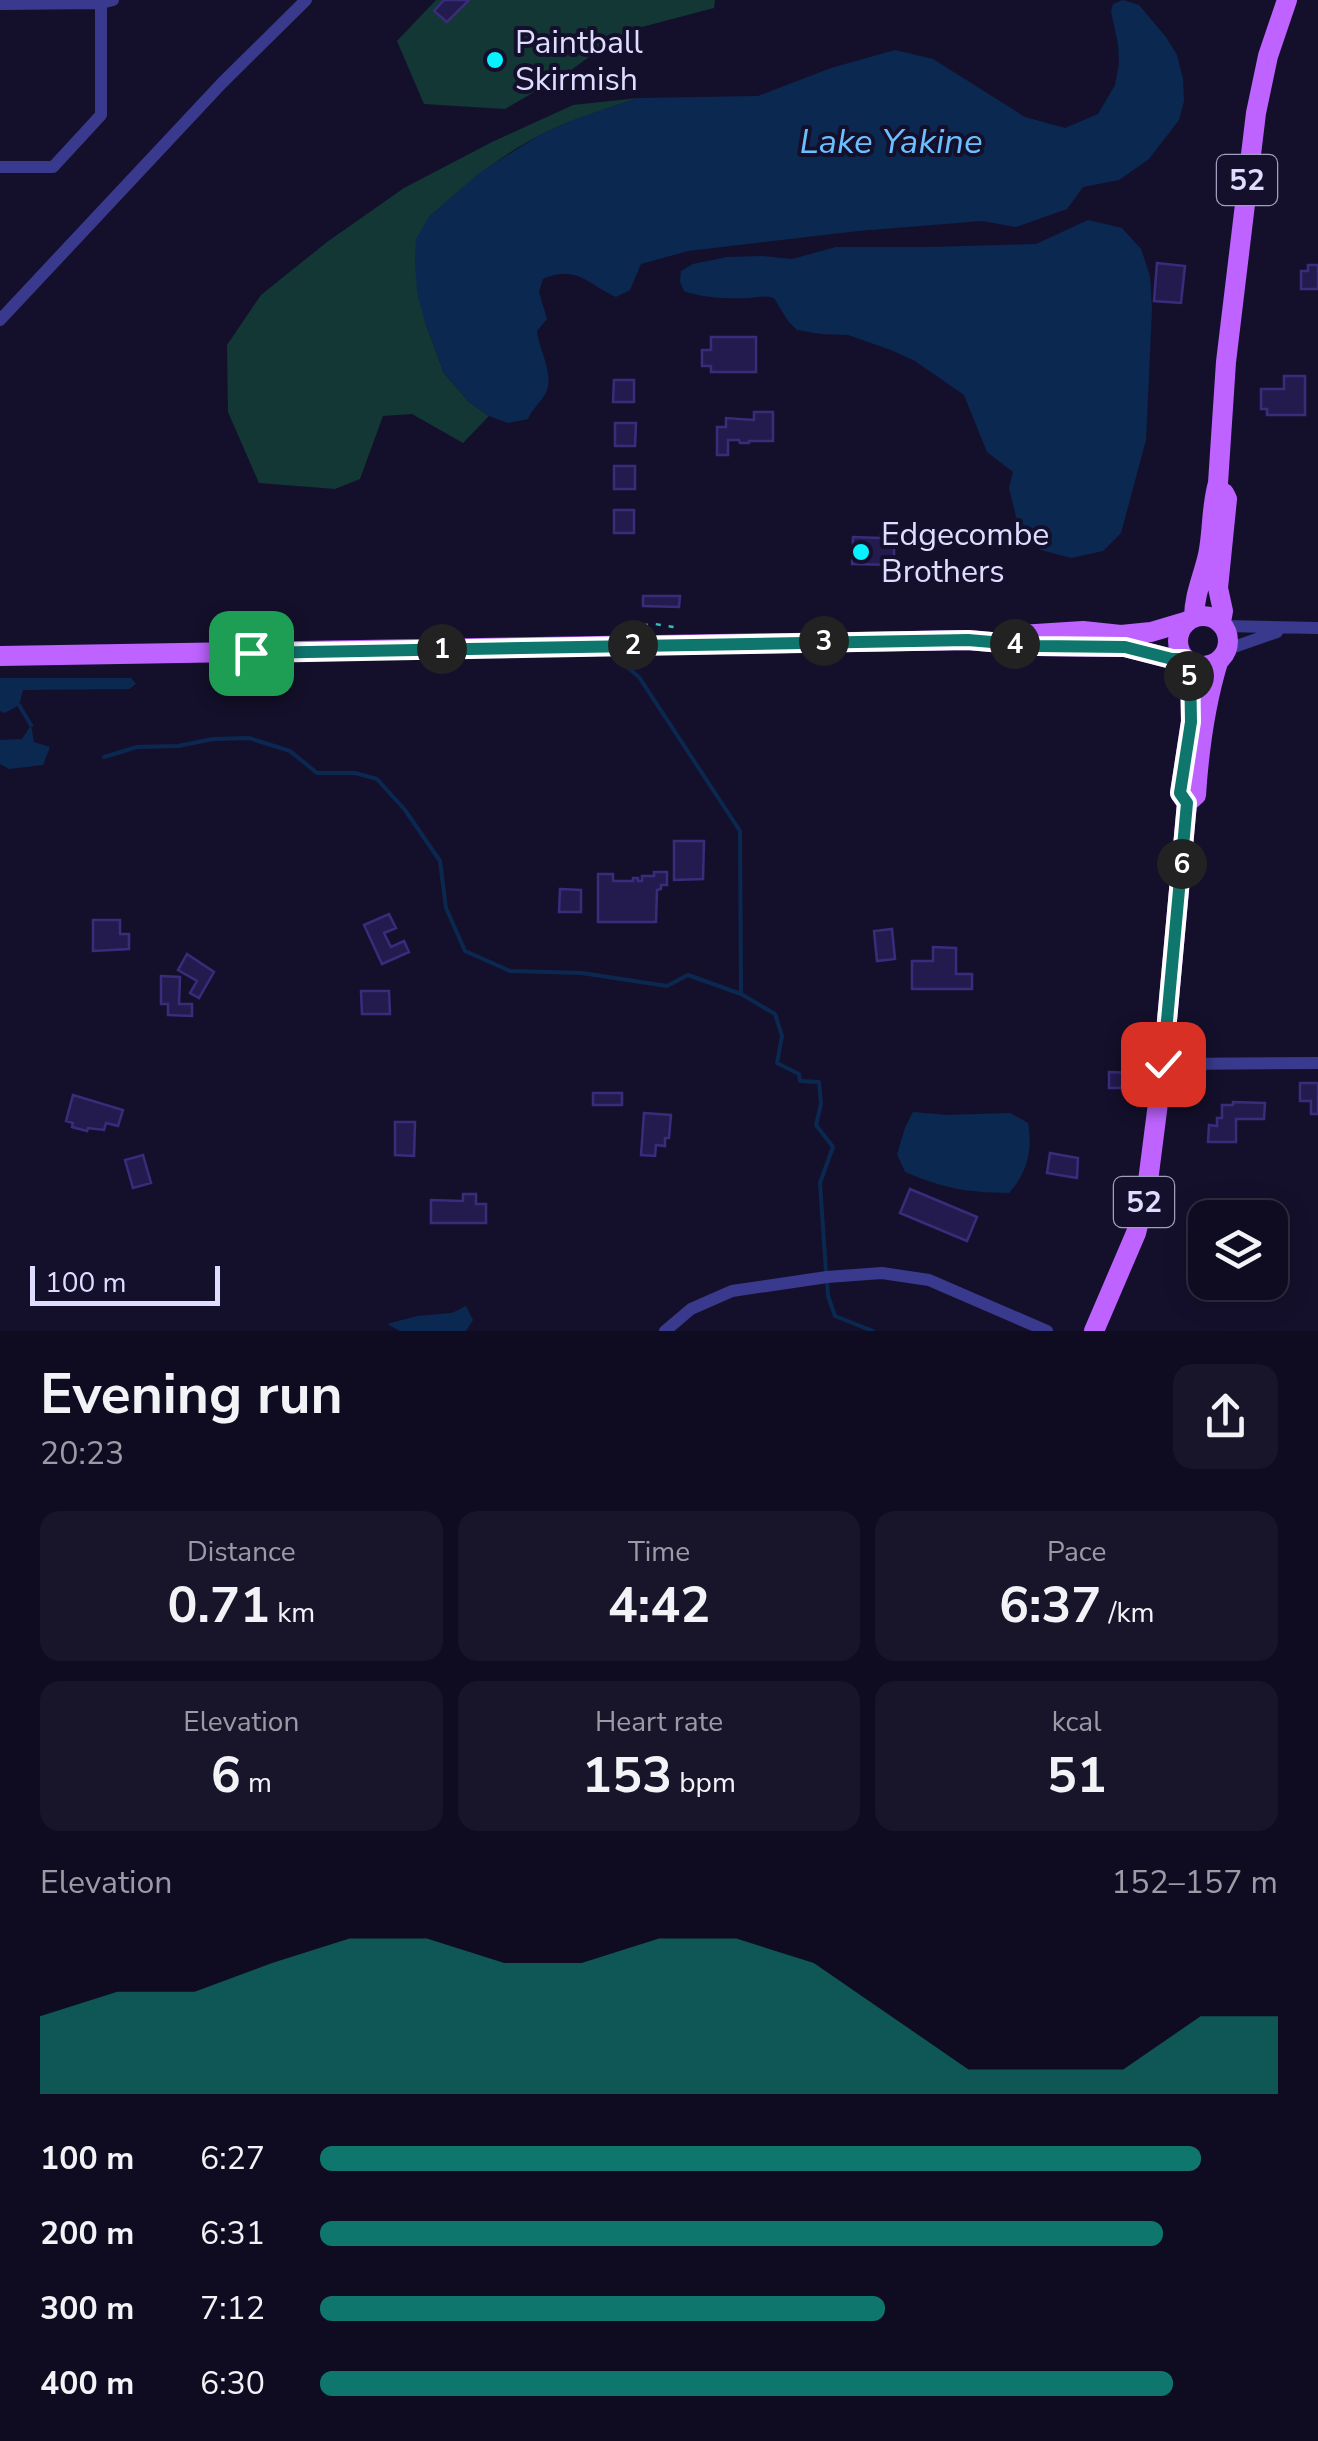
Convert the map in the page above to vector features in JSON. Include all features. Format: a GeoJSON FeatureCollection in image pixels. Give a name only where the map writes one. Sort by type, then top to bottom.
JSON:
{"type":"FeatureCollection","features":[{"type":"Feature","properties":{"kind":"main road","name":"52"},"geometry":{"type":"LineString","coordinates":[[1187,803],[1180,793],[1191,722],[1187,661],[1178,635],[1191,619],[1208,555],[1256,114],[1268,56],[1288,0]]}},
{"type":"Feature","properties":{"kind":"main road","name":"52"},"geometry":{"type":"LineString","coordinates":[[1094,1331],[1136,1234],[1148,1189],[1187,803],[1196,794],[1198,750],[1210,688],[1228,634],[1222,624],[1218,588],[1227,499],[1218,483]]}},
{"type":"Feature","properties":{"kind":"main road"},"geometry":{"type":"LineString","coordinates":[[0,656],[968,640],[1059,630],[1121,636],[1208,616],[1222,624]]}},
{"type":"Feature","properties":{"kind":"main road"},"geometry":{"type":"LineString","coordinates":[[968,640],[1125,647],[1204,667],[1223,655]]}},
{"type":"Feature","properties":{"kind":"street"},"geometry":{"type":"LineString","coordinates":[[0,320],[222,83],[306,0]]}},
{"type":"Feature","properties":{"kind":"street"},"geometry":{"type":"LineString","coordinates":[[0,4],[107,1],[101,115],[53,166],[0,167]]}},
{"type":"Feature","properties":{"kind":"street"},"geometry":{"type":"LineString","coordinates":[[1222,624],[1318,628]]}},
{"type":"Feature","properties":{"kind":"street"},"geometry":{"type":"LineString","coordinates":[[1223,655],[1289,628]]}},
{"type":"Feature","properties":{"kind":"street"},"geometry":{"type":"LineString","coordinates":[[1163,1064],[1318,1063]]}},
{"type":"Feature","properties":{"kind":"street"},"geometry":{"type":"LineString","coordinates":[[665,1331],[692,1308],[732,1291],[882,1273],[929,1280],[1046,1331]]}},
{"type":"Feature","properties":{"kind":"green space","name":"Paintball Skirmish"},"geometry":{"type":"Polygon","coordinates":[[[436,0],[715,0],[714,8],[638,28],[505,109],[424,104],[397,41],[436,0]]]}},
{"type":"Feature","properties":{"kind":"green space"},"geometry":{"type":"Polygon","coordinates":[[[638,98],[527,142],[429,217],[425,322],[444,373],[469,402],[489,416],[463,443],[412,414],[383,416],[360,479],[335,489],[259,483],[228,412],[227,345],[261,295],[404,188],[492,142],[573,105],[638,98]]]}},
{"type":"Feature","properties":{"kind":"water","name":"Lake Yakine"},"geometry":{"type":"Polygon","coordinates":[[[1123,0],[1139,5],[1177,55],[1184,101],[1179,120],[1149,159],[1119,180],[1083,187],[1067,209],[1016,227],[982,221],[688,251],[641,264],[630,290],[616,297],[582,278],[555,275],[543,279],[539,292],[547,319],[537,331],[548,383],[528,419],[508,423],[489,416],[469,402],[444,373],[417,292],[416,239],[429,217],[479,173],[541,134],[638,98],[758,96],[831,68],[895,50],[933,59],[1025,117],[1065,128],[1098,114],[1115,85],[1118,44],[1111,11],[1113,4],[1123,0]]]}},
{"type":"Feature","properties":{"kind":"water"},"geometry":{"type":"Polygon","coordinates":[[[1088,220],[1122,228],[1141,249],[1150,276],[1146,440],[1121,533],[1103,551],[1071,558],[1041,550],[1020,533],[1009,488],[1013,472],[987,452],[964,395],[915,361],[891,350],[848,335],[797,330],[774,298],[699,295],[684,291],[680,282],[681,271],[693,264],[727,257],[792,259],[836,247],[1036,244],[1088,220]]]}},
{"type":"Feature","properties":{"kind":"water"},"geometry":{"type":"Polygon","coordinates":[[[0,678],[131,678],[136,684],[129,689],[23,690],[19,705],[5,713],[0,711],[0,678]]]}},
{"type":"Feature","properties":{"kind":"water"},"geometry":{"type":"Polygon","coordinates":[[[31,725],[34,742],[50,747],[43,765],[9,769],[0,764],[0,740],[22,739],[31,725]]]}},
{"type":"Feature","properties":{"kind":"water"},"geometry":{"type":"Polygon","coordinates":[[[913,1112],[1010,1113],[1028,1123],[1027,1161],[1009,1193],[944,1186],[905,1172],[897,1154],[913,1112]]]}},
{"type":"Feature","properties":{"kind":"water"},"geometry":{"type":"Polygon","coordinates":[[[466,1306],[473,1320],[466,1331],[400,1331],[387,1324],[452,1313],[466,1306]]]}},
{"type":"Feature","properties":{"kind":"building"},"geometry":{"type":"Polygon","coordinates":[[[444,0],[469,0],[447,22],[434,11],[444,0]]]}},
{"type":"Feature","properties":{"kind":"building"},"geometry":{"type":"Polygon","coordinates":[[[1157,263],[1185,266],[1181,303],[1154,301],[1157,263]]]}},
{"type":"Feature","properties":{"kind":"building"},"geometry":{"type":"Polygon","coordinates":[[[1308,265],[1318,265],[1318,289],[1301,289],[1301,271],[1308,271],[1308,265]]]}},
{"type":"Feature","properties":{"kind":"building"},"geometry":{"type":"Polygon","coordinates":[[[711,337],[756,337],[756,372],[711,372],[711,366],[702,366],[702,350],[711,350],[711,337]]]}},
{"type":"Feature","properties":{"kind":"building"},"geometry":{"type":"Polygon","coordinates":[[[1284,376],[1305,376],[1305,415],[1267,415],[1267,409],[1261,409],[1261,389],[1284,389],[1284,376]]]}},
{"type":"Feature","properties":{"kind":"building"},"geometry":{"type":"Polygon","coordinates":[[[614,380],[634,380],[634,402],[613,402],[614,380]]]}},
{"type":"Feature","properties":{"kind":"building"},"geometry":{"type":"Polygon","coordinates":[[[754,412],[773,412],[773,441],[728,440],[728,455],[717,455],[717,427],[726,427],[726,418],[754,420],[754,412]]]}},
{"type":"Feature","properties":{"kind":"building"},"geometry":{"type":"Polygon","coordinates":[[[615,423],[636,423],[635,446],[615,446],[615,423]]]}},
{"type":"Feature","properties":{"kind":"building"},"geometry":{"type":"Polygon","coordinates":[[[614,466],[635,466],[635,489],[614,489],[614,466]]]}},
{"type":"Feature","properties":{"kind":"building"},"geometry":{"type":"Polygon","coordinates":[[[614,510],[634,510],[634,533],[614,533],[614,510]]]}},
{"type":"Feature","properties":{"kind":"building"},"geometry":{"type":"Polygon","coordinates":[[[881,534],[894,534],[894,565],[852,564],[853,537],[881,538],[881,534]]]}},
{"type":"Feature","properties":{"kind":"building"},"geometry":{"type":"Polygon","coordinates":[[[643,596],[680,596],[679,607],[643,606],[643,596]]]}},
{"type":"Feature","properties":{"kind":"building"},"geometry":{"type":"Polygon","coordinates":[[[674,841],[704,841],[703,879],[674,880],[674,841]]]}},
{"type":"Feature","properties":{"kind":"building"},"geometry":{"type":"Polygon","coordinates":[[[654,872],[667,872],[667,885],[657,890],[656,922],[598,922],[598,874],[613,874],[613,881],[642,881],[642,876],[654,876],[654,872]]]}},
{"type":"Feature","properties":{"kind":"building"},"geometry":{"type":"Polygon","coordinates":[[[560,889],[581,890],[581,912],[559,912],[560,889]]]}},
{"type":"Feature","properties":{"kind":"building"},"geometry":{"type":"Polygon","coordinates":[[[389,914],[396,928],[384,933],[391,947],[404,941],[409,952],[382,964],[364,925],[389,914]]]}},
{"type":"Feature","properties":{"kind":"building"},"geometry":{"type":"Polygon","coordinates":[[[93,920],[120,920],[120,934],[129,934],[129,949],[93,951],[93,920]]]}},
{"type":"Feature","properties":{"kind":"building"},"geometry":{"type":"Polygon","coordinates":[[[892,929],[895,959],[877,961],[874,931],[892,929]]]}},
{"type":"Feature","properties":{"kind":"building"},"geometry":{"type":"Polygon","coordinates":[[[933,947],[956,948],[956,974],[972,974],[972,989],[912,989],[912,961],[933,961],[933,947]]]}},
{"type":"Feature","properties":{"kind":"building"},"geometry":{"type":"Polygon","coordinates":[[[187,954],[214,972],[199,998],[190,993],[197,981],[178,970],[187,954]]]}},
{"type":"Feature","properties":{"kind":"building"},"geometry":{"type":"Polygon","coordinates":[[[161,976],[180,977],[179,1004],[192,1004],[192,1016],[168,1015],[168,1004],[161,1004],[161,976]]]}},
{"type":"Feature","properties":{"kind":"building"},"geometry":{"type":"Polygon","coordinates":[[[361,991],[389,991],[390,1014],[362,1014],[361,991]]]}},
{"type":"Feature","properties":{"kind":"building"},"geometry":{"type":"Polygon","coordinates":[[[1109,1072],[1134,1073],[1134,1088],[1109,1088],[1109,1072]]]}},
{"type":"Feature","properties":{"kind":"building"},"geometry":{"type":"Polygon","coordinates":[[[1300,1083],[1318,1083],[1318,1114],[1311,1114],[1311,1101],[1300,1101],[1300,1083]]]}},
{"type":"Feature","properties":{"kind":"building"},"geometry":{"type":"Polygon","coordinates":[[[593,1093],[622,1093],[622,1105],[593,1105],[593,1093]]]}},
{"type":"Feature","properties":{"kind":"building"},"geometry":{"type":"Polygon","coordinates":[[[73,1095],[123,1110],[118,1126],[106,1123],[104,1130],[87,1131],[72,1127],[73,1123],[66,1121],[73,1095]]]}},
{"type":"Feature","properties":{"kind":"building"},"geometry":{"type":"Polygon","coordinates":[[[1265,1103],[1264,1119],[1236,1119],[1236,1142],[1208,1142],[1209,1125],[1217,1126],[1217,1118],[1222,1118],[1222,1105],[1265,1103]]]}},
{"type":"Feature","properties":{"kind":"building"},"geometry":{"type":"Polygon","coordinates":[[[644,1113],[671,1115],[669,1138],[665,1138],[665,1146],[656,1145],[655,1156],[641,1155],[644,1113]]]}},
{"type":"Feature","properties":{"kind":"building"},"geometry":{"type":"Polygon","coordinates":[[[395,1122],[415,1122],[414,1156],[395,1155],[395,1122]]]}},
{"type":"Feature","properties":{"kind":"building"},"geometry":{"type":"Polygon","coordinates":[[[1050,1153],[1078,1158],[1077,1178],[1047,1173],[1050,1153]]]}},
{"type":"Feature","properties":{"kind":"building"},"geometry":{"type":"Polygon","coordinates":[[[143,1155],[151,1183],[133,1188],[125,1160],[143,1155]]]}},
{"type":"Feature","properties":{"kind":"building"},"geometry":{"type":"Polygon","coordinates":[[[910,1189],[977,1217],[967,1241],[900,1213],[910,1189]]]}},
{"type":"Feature","properties":{"kind":"building"},"geometry":{"type":"Polygon","coordinates":[[[463,1194],[476,1194],[476,1204],[486,1204],[486,1223],[431,1223],[431,1200],[463,1201],[463,1194]]]}},
{"type":"Feature","properties":{"kind":"waterway"},"geometry":{"type":"LineString","coordinates":[[627,667],[639,677],[740,831],[741,992]]}},
{"type":"Feature","properties":{"kind":"waterway"},"geometry":{"type":"LineString","coordinates":[[19,705],[31,725]]}},
{"type":"Feature","properties":{"kind":"waterway"},"geometry":{"type":"LineString","coordinates":[[104,757],[137,747],[249,738],[290,751],[317,773],[355,773],[377,779],[405,810],[440,861],[446,908],[465,951],[510,971],[582,973],[667,986],[688,975],[741,994],[775,1014],[782,1036],[777,1063],[799,1074],[800,1081],[819,1082],[821,1104],[816,1125],[833,1147],[820,1183],[826,1272]]}},
{"type":"Feature","properties":{"kind":"waterway"},"geometry":{"type":"LineString","coordinates":[[827,1281],[835,1316],[873,1331]]}},
{"type":"Feature","properties":{"kind":"place","name":"Paintball Skirmish"},"geometry":{"type":"Point","coordinates":[495,60]}},
{"type":"Feature","properties":{"kind":"place","name":"Edgecombe Brothers"},"geometry":{"type":"Point","coordinates":[861,552]}},
{"type":"Feature","properties":{"kind":"route"},"geometry":{"type":"LineString","coordinates":[[251,653],[968,640],[1125,647],[1185,659],[1190,663],[1191,722],[1180,793],[1187,803],[1163,1064]]}}]}
